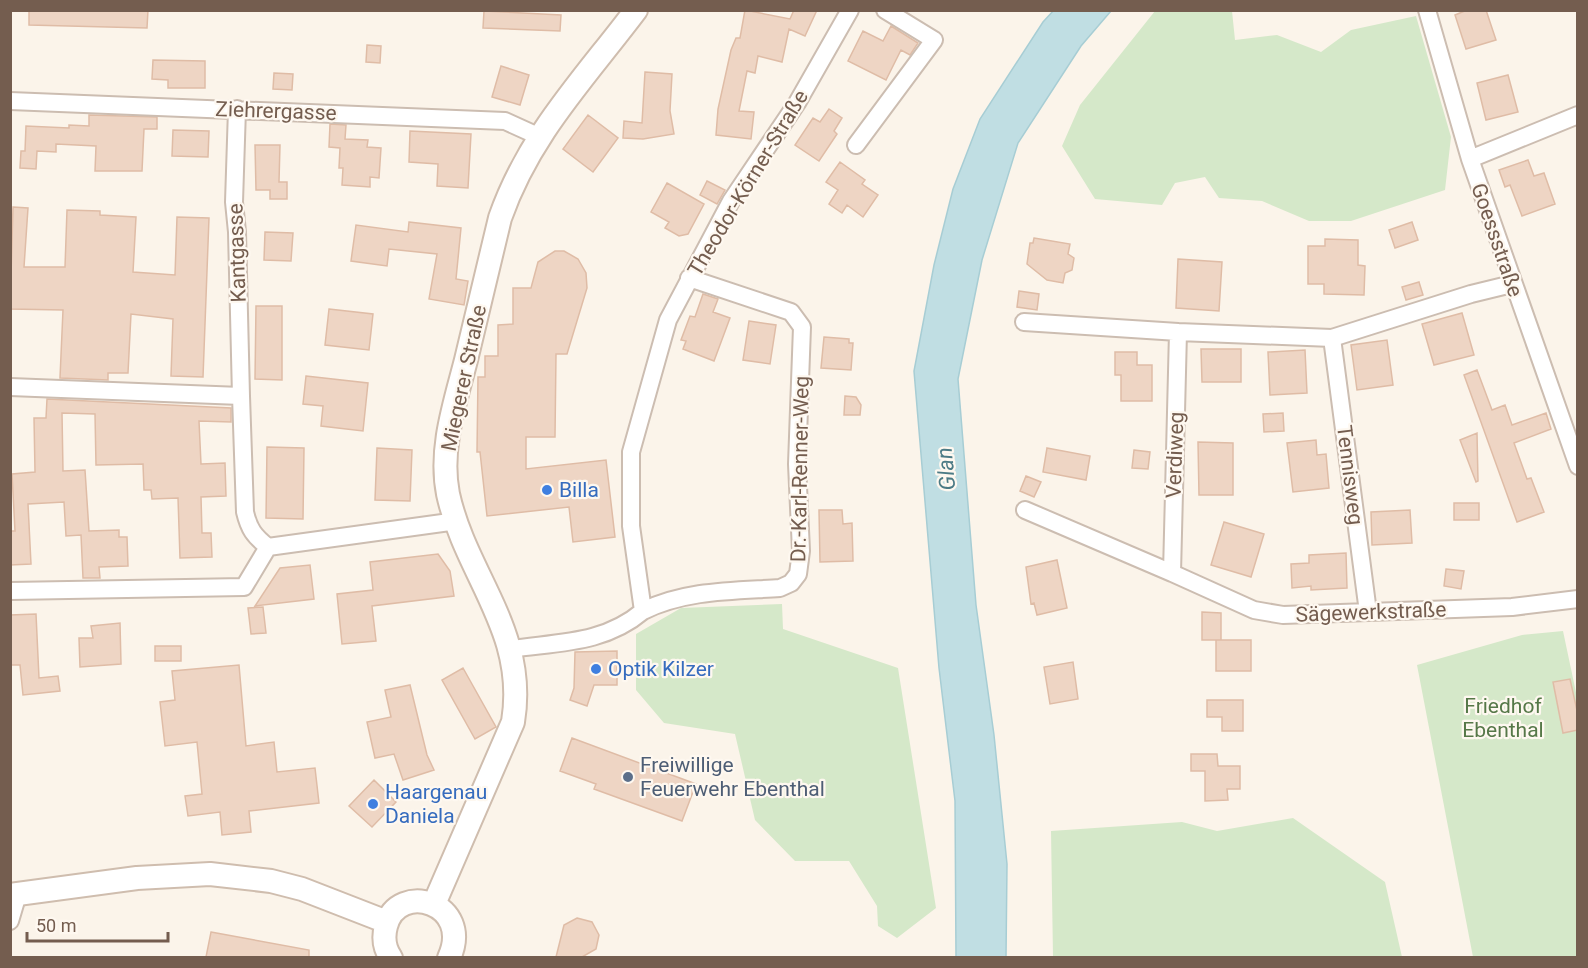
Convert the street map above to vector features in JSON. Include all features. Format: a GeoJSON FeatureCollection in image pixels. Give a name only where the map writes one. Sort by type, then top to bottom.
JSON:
{"type":"FeatureCollection","features":[{"type":"Feature","properties":{"kind":"main road","name":"Miegerer Straße"},"geometry":{"type":"LineString","coordinates":[[434,904],[513,722],[516,680],[511,649],[502,623],[457,521],[448,494],[447,438],[500,218],[512,184],[538,136],[636,10]]}},
{"type":"Feature","properties":{"kind":"main road"},"geometry":{"type":"LineString","coordinates":[[13,894],[148,877],[184,874],[229,875],[302,888],[387,922]]}},
{"type":"Feature","properties":{"kind":"main road"},"geometry":{"type":"LineString","coordinates":[[391,957],[385,946],[384,934],[387,922],[395,910],[407,903],[421,901],[434,904],[447,913],[454,927],[455,943],[449,957]]}},
{"type":"Feature","properties":{"kind":"street","name":"Theodor-Körner-Straße"},"geometry":{"type":"LineString","coordinates":[[643,611],[631,526],[631,452],[640,411],[668,320],[731,201],[797,103],[850,10]]}},
{"type":"Feature","properties":{"kind":"street"},"geometry":{"type":"LineString","coordinates":[[856,146],[934,40],[885,10]]}},
{"type":"Feature","properties":{"kind":"street","name":"Goessstraße"},"geometry":{"type":"LineString","coordinates":[[1427,10],[1470,159],[1512,284],[1578,466]]}},
{"type":"Feature","properties":{"kind":"street","name":"Ziehrergasse"},"geometry":{"type":"LineString","coordinates":[[10,101],[505,121],[538,136]]}},
{"type":"Feature","properties":{"kind":"street","name":"Kantgasse"},"geometry":{"type":"LineString","coordinates":[[237,109],[234,202],[237,232],[245,512],[249,528],[256,538],[268,546]]}},
{"type":"Feature","properties":{"kind":"street"},"geometry":{"type":"LineString","coordinates":[[1470,159],[1578,116]]}},
{"type":"Feature","properties":{"kind":"street","name":"Dr.-Karl-Renner-Weg"},"geometry":{"type":"LineString","coordinates":[[643,611],[663,601],[682,596],[780,588],[791,583],[798,574],[801,551],[797,464],[804,336],[802,327],[791,312],[689,278]]}},
{"type":"Feature","properties":{"kind":"street"},"geometry":{"type":"LineString","coordinates":[[1024,322],[1178,332],[1332,338],[1471,294],[1512,284]]}},
{"type":"Feature","properties":{"kind":"street","name":"Verdiweg"},"geometry":{"type":"LineString","coordinates":[[1172,573],[1178,332]]}},
{"type":"Feature","properties":{"kind":"street","name":"Tennisweg"},"geometry":{"type":"LineString","coordinates":[[1332,338],[1368,612]]}},
{"type":"Feature","properties":{"kind":"street"},"geometry":{"type":"LineString","coordinates":[[10,387],[241,396]]}},
{"type":"Feature","properties":{"kind":"street"},"geometry":{"type":"LineString","coordinates":[[1025,510],[1172,573]]}},
{"type":"Feature","properties":{"kind":"street"},"geometry":{"type":"LineString","coordinates":[[10,591],[244,587],[268,546],[457,521]]}},
{"type":"Feature","properties":{"kind":"street","name":"Sägewerkstraße"},"geometry":{"type":"LineString","coordinates":[[1172,573],[1239,605],[1266,614],[1512,607],[1578,599]]}},
{"type":"Feature","properties":{"kind":"street"},"geometry":{"type":"LineString","coordinates":[[511,649],[595,638],[626,625],[643,611]]}},
{"type":"Feature","properties":{"kind":"street"},"geometry":{"type":"LineString","coordinates":[[10,921],[13,894]]}},
{"type":"Feature","properties":{"kind":"green space"},"geometry":{"type":"Polygon","coordinates":[[[1155,11],[1232,11],[1235,40],[1277,35],[1321,52],[1351,30],[1416,16],[1451,137],[1445,190],[1351,221],[1309,221],[1262,201],[1219,198],[1205,177],[1175,183],[1162,205],[1095,199],[1062,146],[1080,105],[1155,11]]]}},
{"type":"Feature","properties":{"kind":"green space"},"geometry":{"type":"Polygon","coordinates":[[[782,604],[783,629],[898,668],[936,908],[897,938],[878,926],[877,906],[849,861],[795,861],[755,820],[735,734],[664,723],[636,690],[636,634],[681,608],[782,604]]]}},
{"type":"Feature","properties":{"kind":"green space","name":"Friedhof Ebenthal"},"geometry":{"type":"Polygon","coordinates":[[[1563,631],[1578,702],[1577,957],[1473,957],[1417,665],[1522,635],[1563,631]]]}},
{"type":"Feature","properties":{"kind":"green space"},"geometry":{"type":"Polygon","coordinates":[[[1293,818],[1385,882],[1402,957],[1053,957],[1051,831],[1182,822],[1217,831],[1293,818]]]}},
{"type":"Feature","properties":{"kind":"water","name":"Glan"},"geometry":{"type":"Polygon","coordinates":[[[1054,10],[1111,11],[1081,46],[1018,143],[982,260],[958,379],[976,605],[994,735],[1007,864],[1006,957],[956,957],[955,801],[939,668],[914,371],[934,265],[953,189],[980,119],[1043,22],[1054,10]]]}},
{"type":"Feature","properties":{"kind":"building"},"geometry":{"type":"Polygon","coordinates":[[[29,10],[148,10],[147,28],[29,25],[29,10]]]}},
{"type":"Feature","properties":{"kind":"building"},"geometry":{"type":"Polygon","coordinates":[[[745,10],[790,19],[794,10],[817,10],[805,36],[789,29],[782,62],[758,56],[755,73],[747,71],[739,111],[754,112],[751,139],[716,135],[718,109],[731,50],[736,38],[740,38],[745,10]]]}},
{"type":"Feature","properties":{"kind":"building"},"geometry":{"type":"Polygon","coordinates":[[[1467,10],[1486,10],[1496,40],[1466,49],[1455,15],[1467,10]]]}},
{"type":"Feature","properties":{"kind":"building"},"geometry":{"type":"Polygon","coordinates":[[[484,11],[561,15],[560,31],[483,28],[484,11]]]}},
{"type":"Feature","properties":{"kind":"building"},"geometry":{"type":"Polygon","coordinates":[[[891,26],[918,43],[910,55],[901,50],[886,80],[848,61],[863,31],[883,41],[891,26]]]}},
{"type":"Feature","properties":{"kind":"building"},"geometry":{"type":"Polygon","coordinates":[[[367,45],[381,46],[380,63],[366,62],[367,45]]]}},
{"type":"Feature","properties":{"kind":"building"},"geometry":{"type":"Polygon","coordinates":[[[153,60],[205,61],[205,88],[168,88],[168,80],[152,79],[153,60]]]}},
{"type":"Feature","properties":{"kind":"building"},"geometry":{"type":"Polygon","coordinates":[[[501,66],[529,75],[520,105],[492,97],[501,66]]]}},
{"type":"Feature","properties":{"kind":"building"},"geometry":{"type":"Polygon","coordinates":[[[645,72],[672,74],[670,111],[674,134],[643,139],[623,138],[624,121],[642,123],[645,72]]]}},
{"type":"Feature","properties":{"kind":"building"},"geometry":{"type":"Polygon","coordinates":[[[274,73],[293,74],[292,90],[273,89],[274,73]]]}},
{"type":"Feature","properties":{"kind":"building"},"geometry":{"type":"Polygon","coordinates":[[[1508,75],[1518,112],[1486,120],[1477,83],[1508,75]]]}},
{"type":"Feature","properties":{"kind":"building"},"geometry":{"type":"Polygon","coordinates":[[[829,109],[842,118],[834,131],[837,134],[819,161],[795,145],[813,118],[820,122],[829,109]]]}},
{"type":"Feature","properties":{"kind":"building"},"geometry":{"type":"Polygon","coordinates":[[[89,115],[157,117],[157,129],[144,129],[142,171],[95,171],[96,146],[56,144],[56,152],[37,151],[36,169],[20,168],[21,151],[25,151],[26,126],[69,128],[69,125],[89,126],[89,115]]]}},
{"type":"Feature","properties":{"kind":"building"},"geometry":{"type":"Polygon","coordinates":[[[588,115],[618,138],[593,172],[563,149],[588,115]]]}},
{"type":"Feature","properties":{"kind":"building"},"geometry":{"type":"Polygon","coordinates":[[[330,124],[346,125],[345,139],[368,140],[367,147],[381,148],[379,178],[370,177],[370,187],[342,185],[343,168],[339,168],[340,148],[329,147],[330,124]]]}},
{"type":"Feature","properties":{"kind":"building"},"geometry":{"type":"Polygon","coordinates":[[[173,130],[209,131],[208,157],[172,156],[173,130]]]}},
{"type":"Feature","properties":{"kind":"building"},"geometry":{"type":"Polygon","coordinates":[[[410,131],[471,134],[468,188],[437,186],[438,164],[409,162],[410,131]]]}},
{"type":"Feature","properties":{"kind":"building"},"geometry":{"type":"Polygon","coordinates":[[[255,145],[280,145],[279,182],[287,182],[287,199],[270,199],[270,190],[256,190],[255,145]]]}},
{"type":"Feature","properties":{"kind":"building"},"geometry":{"type":"Polygon","coordinates":[[[1528,160],[1534,176],[1544,173],[1555,204],[1522,216],[1510,185],[1505,187],[1499,170],[1528,160]]]}},
{"type":"Feature","properties":{"kind":"building"},"geometry":{"type":"Polygon","coordinates":[[[840,162],[865,180],[862,184],[878,195],[863,217],[847,205],[842,213],[829,204],[838,190],[826,182],[840,162]]]}},
{"type":"Feature","properties":{"kind":"building"},"geometry":{"type":"Polygon","coordinates":[[[707,181],[725,190],[717,204],[700,195],[707,181]]]}},
{"type":"Feature","properties":{"kind":"building"},"geometry":{"type":"Polygon","coordinates":[[[667,183],[704,204],[688,234],[679,236],[665,228],[669,222],[651,212],[667,183]]]}},
{"type":"Feature","properties":{"kind":"building"},"geometry":{"type":"Polygon","coordinates":[[[13,207],[28,208],[24,267],[65,267],[67,210],[100,211],[100,215],[136,217],[133,272],[175,275],[177,217],[209,218],[203,377],[171,376],[173,319],[131,314],[128,373],[108,373],[108,380],[60,378],[63,310],[10,309],[13,207]]]}},
{"type":"Feature","properties":{"kind":"building"},"geometry":{"type":"Polygon","coordinates":[[[409,222],[461,228],[456,279],[468,281],[464,305],[429,299],[437,254],[389,249],[387,266],[351,261],[356,225],[408,232],[409,222]]]}},
{"type":"Feature","properties":{"kind":"building"},"geometry":{"type":"Polygon","coordinates":[[[1412,222],[1418,240],[1395,248],[1389,230],[1412,222]]]}},
{"type":"Feature","properties":{"kind":"building"},"geometry":{"type":"Polygon","coordinates":[[[265,232],[293,233],[291,261],[264,260],[265,232]]]}},
{"type":"Feature","properties":{"kind":"building"},"geometry":{"type":"Polygon","coordinates":[[[1034,238],[1070,244],[1068,254],[1074,258],[1072,270],[1065,273],[1063,283],[1047,280],[1027,264],[1030,243],[1033,243],[1034,238]]]}},
{"type":"Feature","properties":{"kind":"building"},"geometry":{"type":"Polygon","coordinates":[[[1325,239],[1358,240],[1358,265],[1365,266],[1364,295],[1324,294],[1324,284],[1308,284],[1308,246],[1325,246],[1325,239]]]}},
{"type":"Feature","properties":{"kind":"building"},"geometry":{"type":"Polygon","coordinates":[[[555,251],[564,251],[578,259],[586,273],[587,288],[567,354],[556,354],[555,437],[526,437],[526,469],[606,460],[615,537],[573,542],[569,507],[487,516],[480,452],[477,452],[478,377],[485,377],[485,356],[498,356],[498,325],[513,324],[513,288],[531,288],[538,262],[555,251]]]}},
{"type":"Feature","properties":{"kind":"building"},"geometry":{"type":"Polygon","coordinates":[[[1178,259],[1222,262],[1219,311],[1176,308],[1178,259]]]}},
{"type":"Feature","properties":{"kind":"building"},"geometry":{"type":"Polygon","coordinates":[[[1419,282],[1423,295],[1406,300],[1402,287],[1419,282]]]}},
{"type":"Feature","properties":{"kind":"building"},"geometry":{"type":"Polygon","coordinates":[[[1019,291],[1039,294],[1037,310],[1017,307],[1019,291]]]}},
{"type":"Feature","properties":{"kind":"building"},"geometry":{"type":"Polygon","coordinates":[[[703,294],[718,299],[713,312],[730,318],[714,361],[683,349],[686,341],[681,340],[690,316],[695,317],[703,294]]]}},
{"type":"Feature","properties":{"kind":"building"},"geometry":{"type":"Polygon","coordinates":[[[256,306],[282,306],[282,380],[255,379],[256,306]]]}},
{"type":"Feature","properties":{"kind":"building"},"geometry":{"type":"Polygon","coordinates":[[[329,309],[373,314],[369,350],[325,345],[329,309]]]}},
{"type":"Feature","properties":{"kind":"building"},"geometry":{"type":"Polygon","coordinates":[[[1462,313],[1474,355],[1434,365],[1422,324],[1462,313]]]}},
{"type":"Feature","properties":{"kind":"building"},"geometry":{"type":"Polygon","coordinates":[[[749,321],[776,325],[770,364],[743,360],[749,321]]]}},
{"type":"Feature","properties":{"kind":"building"},"geometry":{"type":"Polygon","coordinates":[[[824,337],[849,339],[849,343],[853,343],[851,370],[821,368],[824,337]]]}},
{"type":"Feature","properties":{"kind":"building"},"geometry":{"type":"Polygon","coordinates":[[[1387,340],[1393,385],[1357,390],[1351,345],[1387,340]]]}},
{"type":"Feature","properties":{"kind":"building"},"geometry":{"type":"Polygon","coordinates":[[[1201,349],[1241,349],[1241,382],[1202,382],[1201,349]]]}},
{"type":"Feature","properties":{"kind":"building"},"geometry":{"type":"Polygon","coordinates":[[[1305,350],[1307,393],[1270,395],[1268,352],[1305,350]]]}},
{"type":"Feature","properties":{"kind":"building"},"geometry":{"type":"Polygon","coordinates":[[[1115,352],[1137,352],[1137,365],[1152,365],[1152,401],[1121,401],[1121,375],[1115,375],[1115,352]]]}},
{"type":"Feature","properties":{"kind":"building"},"geometry":{"type":"Polygon","coordinates":[[[1477,370],[1492,410],[1505,405],[1512,425],[1546,413],[1551,429],[1514,443],[1527,479],[1531,478],[1544,512],[1517,522],[1464,375],[1477,370]]]}},
{"type":"Feature","properties":{"kind":"building"},"geometry":{"type":"Polygon","coordinates":[[[306,376],[368,383],[363,431],[321,426],[323,406],[303,404],[306,376]]]}},
{"type":"Feature","properties":{"kind":"building"},"geometry":{"type":"Polygon","coordinates":[[[845,396],[856,397],[861,405],[860,415],[844,415],[845,396]]]}},
{"type":"Feature","properties":{"kind":"building"},"geometry":{"type":"Polygon","coordinates":[[[47,399],[231,408],[231,422],[199,421],[201,464],[225,463],[226,496],[201,497],[202,533],[211,533],[212,557],[180,558],[178,498],[152,499],[151,490],[144,490],[143,464],[96,465],[95,414],[62,413],[63,471],[85,470],[89,531],[119,530],[119,537],[127,537],[128,566],[99,567],[100,578],[83,578],[81,535],[66,536],[64,502],[28,504],[31,564],[10,565],[10,531],[15,531],[12,474],[35,472],[34,418],[46,418],[47,399]]]}},
{"type":"Feature","properties":{"kind":"building"},"geometry":{"type":"Polygon","coordinates":[[[1283,413],[1284,431],[1264,432],[1263,414],[1283,413]]]}},
{"type":"Feature","properties":{"kind":"building"},"geometry":{"type":"Polygon","coordinates":[[[1477,433],[1478,481],[1476,482],[1460,440],[1477,433]]]}},
{"type":"Feature","properties":{"kind":"building"},"geometry":{"type":"Polygon","coordinates":[[[1316,440],[1317,455],[1326,454],[1329,488],[1293,492],[1287,443],[1316,440]]]}},
{"type":"Feature","properties":{"kind":"building"},"geometry":{"type":"Polygon","coordinates":[[[1198,442],[1233,443],[1233,495],[1199,495],[1198,442]]]}},
{"type":"Feature","properties":{"kind":"building"},"geometry":{"type":"Polygon","coordinates":[[[267,447],[304,448],[303,519],[266,518],[267,447]]]}},
{"type":"Feature","properties":{"kind":"building"},"geometry":{"type":"Polygon","coordinates":[[[377,448],[412,450],[410,501],[375,500],[377,448]]]}},
{"type":"Feature","properties":{"kind":"building"},"geometry":{"type":"Polygon","coordinates":[[[1047,448],[1090,456],[1086,480],[1043,472],[1047,448]]]}},
{"type":"Feature","properties":{"kind":"building"},"geometry":{"type":"Polygon","coordinates":[[[1134,450],[1150,452],[1148,469],[1132,468],[1134,450]]]}},
{"type":"Feature","properties":{"kind":"building"},"geometry":{"type":"Polygon","coordinates":[[[1026,476],[1041,482],[1034,497],[1020,491],[1026,476]]]}},
{"type":"Feature","properties":{"kind":"building"},"geometry":{"type":"Polygon","coordinates":[[[1454,503],[1479,503],[1479,520],[1454,520],[1454,503]]]}},
{"type":"Feature","properties":{"kind":"building"},"geometry":{"type":"Polygon","coordinates":[[[819,510],[842,510],[843,524],[852,523],[853,561],[820,562],[819,510]]]}},
{"type":"Feature","properties":{"kind":"building"},"geometry":{"type":"Polygon","coordinates":[[[1410,510],[1412,543],[1372,545],[1371,512],[1410,510]]]}},
{"type":"Feature","properties":{"kind":"building"},"geometry":{"type":"Polygon","coordinates":[[[1224,522],[1264,534],[1251,577],[1211,565],[1224,522]]]}},
{"type":"Feature","properties":{"kind":"building"},"geometry":{"type":"Polygon","coordinates":[[[1346,553],[1347,588],[1311,590],[1311,586],[1292,588],[1291,564],[1309,563],[1309,555],[1346,553]]]}},
{"type":"Feature","properties":{"kind":"building"},"geometry":{"type":"Polygon","coordinates":[[[438,554],[450,571],[454,596],[372,606],[376,641],[342,644],[337,594],[373,590],[370,562],[438,554]]]}},
{"type":"Feature","properties":{"kind":"building"},"geometry":{"type":"Polygon","coordinates":[[[1057,560],[1067,608],[1037,615],[1034,603],[1031,604],[1026,567],[1057,560]]]}},
{"type":"Feature","properties":{"kind":"building"},"geometry":{"type":"Polygon","coordinates":[[[310,565],[314,599],[255,606],[280,568],[310,565]]]}},
{"type":"Feature","properties":{"kind":"building"},"geometry":{"type":"Polygon","coordinates":[[[1446,569],[1464,571],[1461,589],[1444,586],[1446,569]]]}},
{"type":"Feature","properties":{"kind":"building"},"geometry":{"type":"Polygon","coordinates":[[[263,607],[266,633],[251,634],[248,608],[263,607]]]}},
{"type":"Feature","properties":{"kind":"building"},"geometry":{"type":"Polygon","coordinates":[[[1202,612],[1221,613],[1221,640],[1202,640],[1202,612]]]}},
{"type":"Feature","properties":{"kind":"building"},"geometry":{"type":"Polygon","coordinates":[[[36,614],[39,678],[58,676],[60,691],[23,695],[20,665],[10,665],[10,615],[36,614]]]}},
{"type":"Feature","properties":{"kind":"building"},"geometry":{"type":"Polygon","coordinates":[[[120,623],[121,664],[80,667],[79,638],[93,638],[91,626],[120,623]]]}},
{"type":"Feature","properties":{"kind":"building"},"geometry":{"type":"Polygon","coordinates":[[[1216,640],[1251,640],[1251,671],[1216,671],[1216,640]]]}},
{"type":"Feature","properties":{"kind":"building"},"geometry":{"type":"Polygon","coordinates":[[[155,646],[181,646],[181,661],[155,661],[155,646]]]}},
{"type":"Feature","properties":{"kind":"building","name":"Optik Kilzer"},"geometry":{"type":"Polygon","coordinates":[[[617,651],[617,685],[594,685],[587,706],[570,700],[574,688],[575,652],[617,651]]]}},
{"type":"Feature","properties":{"kind":"building"},"geometry":{"type":"Polygon","coordinates":[[[1073,662],[1078,699],[1050,704],[1044,667],[1073,662]]]}},
{"type":"Feature","properties":{"kind":"building"},"geometry":{"type":"Polygon","coordinates":[[[239,665],[246,746],[274,742],[277,772],[315,768],[319,803],[249,811],[251,832],[222,835],[220,812],[188,816],[185,796],[202,794],[197,742],[165,746],[160,702],[175,700],[172,671],[239,665]]]}},
{"type":"Feature","properties":{"kind":"building"},"geometry":{"type":"Polygon","coordinates":[[[463,668],[496,727],[475,739],[442,680],[463,668]]]}},
{"type":"Feature","properties":{"kind":"building"},"geometry":{"type":"Polygon","coordinates":[[[1570,679],[1578,715],[1578,730],[1563,733],[1553,682],[1570,679]]]}},
{"type":"Feature","properties":{"kind":"building"},"geometry":{"type":"Polygon","coordinates":[[[410,685],[427,755],[434,770],[403,780],[394,754],[375,758],[367,722],[391,717],[385,690],[410,685]]]}},
{"type":"Feature","properties":{"kind":"building"},"geometry":{"type":"Polygon","coordinates":[[[1207,700],[1243,700],[1243,731],[1222,731],[1222,717],[1207,717],[1207,700]]]}},
{"type":"Feature","properties":{"kind":"building","name":"Freiwillige Feuerwehr Ebenthal"},"geometry":{"type":"Polygon","coordinates":[[[572,738],[696,784],[682,821],[594,789],[596,784],[560,771],[572,738]]]}},
{"type":"Feature","properties":{"kind":"building"},"geometry":{"type":"Polygon","coordinates":[[[1191,754],[1217,754],[1218,766],[1240,766],[1240,789],[1227,789],[1228,800],[1205,801],[1205,771],[1191,771],[1191,754]]]}},
{"type":"Feature","properties":{"kind":"building","name":"Haargenau Daniela"},"geometry":{"type":"Polygon","coordinates":[[[374,780],[396,802],[372,827],[349,806],[374,780]]]}},
{"type":"Feature","properties":{"kind":"building"},"geometry":{"type":"Polygon","coordinates":[[[577,918],[592,922],[599,935],[596,949],[582,957],[556,957],[564,925],[577,918]]]}},
{"type":"Feature","properties":{"kind":"building"},"geometry":{"type":"Polygon","coordinates":[[[211,932],[309,950],[309,957],[206,957],[211,932]]]}},
{"type":"Feature","properties":{"kind":"place","name":"Billa"},"geometry":{"type":"Point","coordinates":[547,490]}},
{"type":"Feature","properties":{"kind":"place","name":"Optik Kilzer"},"geometry":{"type":"Point","coordinates":[596,669]}},
{"type":"Feature","properties":{"kind":"place","name":"Freiwillige Feuerwehr Ebenthal"},"geometry":{"type":"Point","coordinates":[628,777]}},
{"type":"Feature","properties":{"kind":"place","name":"Haargenau Daniela"},"geometry":{"type":"Point","coordinates":[373,804]}}]}
